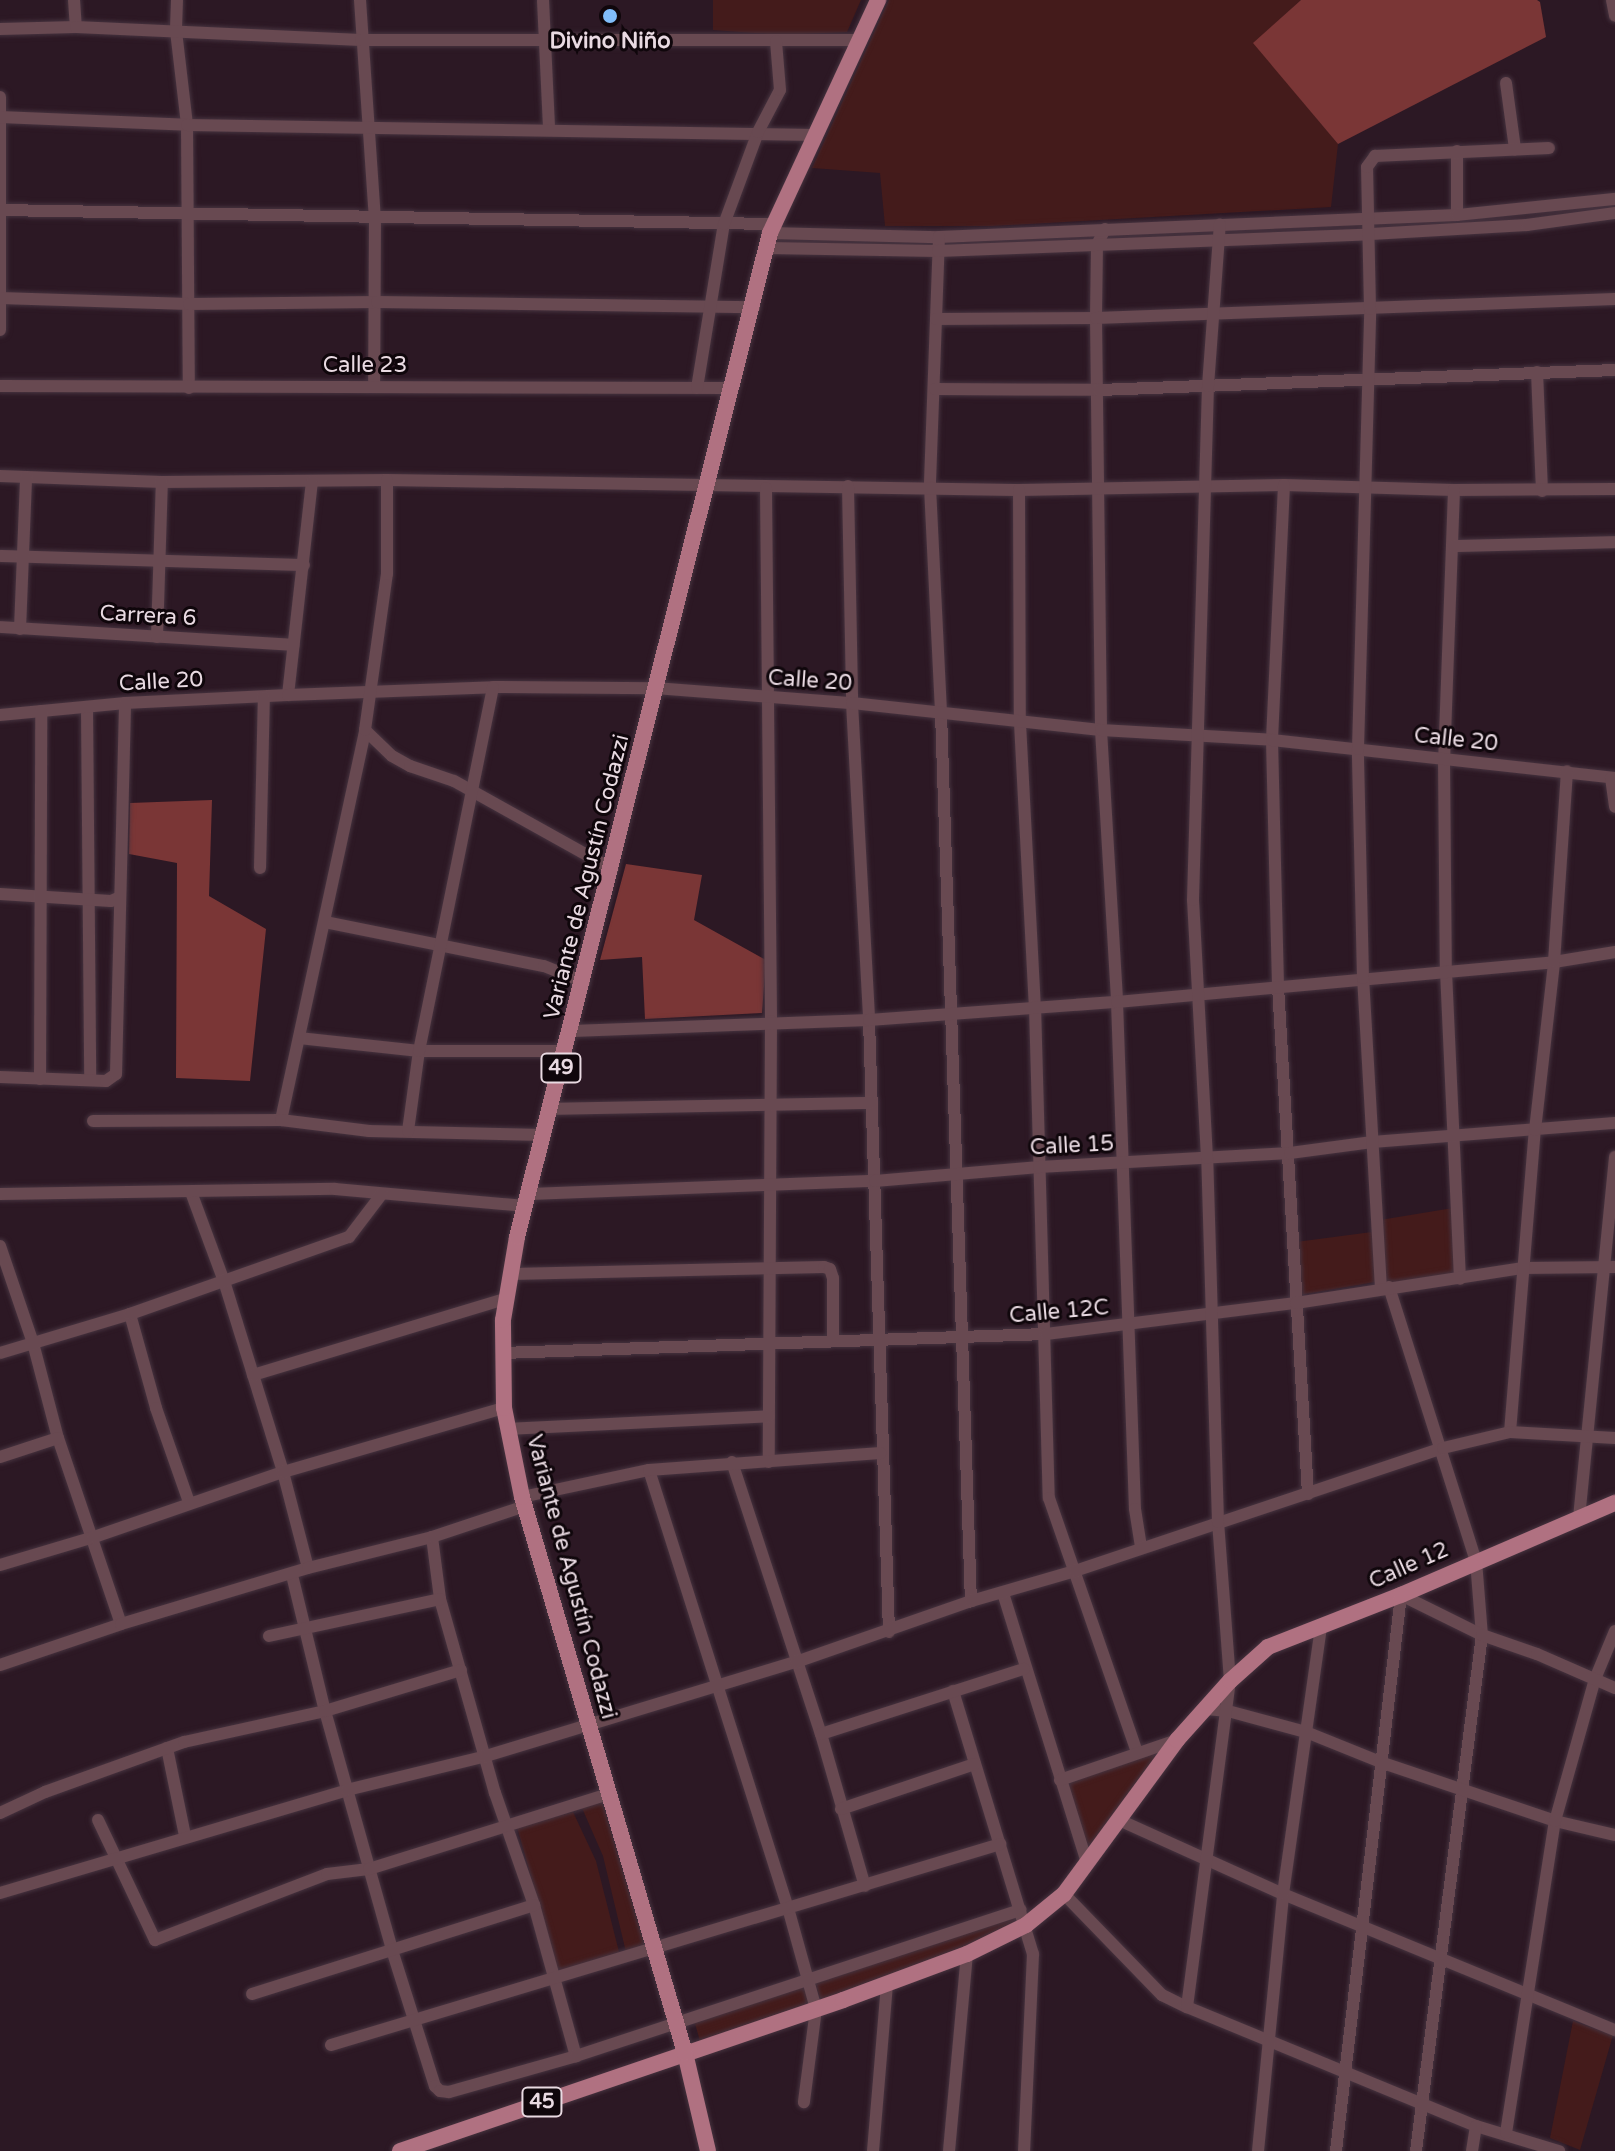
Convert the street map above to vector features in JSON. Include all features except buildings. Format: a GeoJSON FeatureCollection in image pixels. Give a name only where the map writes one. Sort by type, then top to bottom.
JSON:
{"type":"FeatureCollection","features":[{"type":"Feature","properties":{"kind":"main road","name":"Variante de Agustín Codazzi"},"geometry":{"type":"LineString","coordinates":[[708,2151],[685,2053],[523,1501],[504,1408],[502,1353],[505,1299],[705,486],[771,235],[878,0]]}},
{"type":"Feature","properties":{"kind":"main road","name":"Calle 12"},"geometry":{"type":"LineString","coordinates":[[685,2053],[967,1954],[1064,1894],[1177,1740],[1230,1681],[1268,1647],[1401,1595],[1615,1503]]}},
{"type":"Feature","properties":{"kind":"main road","name":"45"},"geometry":{"type":"LineString","coordinates":[[400,2151],[685,2053]]}},
{"type":"Feature","properties":{"kind":"street"},"geometry":{"type":"LineString","coordinates":[[74,0],[76,27]]}},
{"type":"Feature","properties":{"kind":"street"},"geometry":{"type":"LineString","coordinates":[[177,0],[176,31],[187,125],[189,388]]}},
{"type":"Feature","properties":{"kind":"street"},"geometry":{"type":"LineString","coordinates":[[360,0],[375,218],[377,302],[374,385]]}},
{"type":"Feature","properties":{"kind":"street"},"geometry":{"type":"LineString","coordinates":[[543,0],[549,128]]}},
{"type":"Feature","properties":{"kind":"street"},"geometry":{"type":"LineString","coordinates":[[1613,0],[1615,16]]}},
{"type":"Feature","properties":{"kind":"street"},"geometry":{"type":"LineString","coordinates":[[0,29],[76,27],[361,40],[860,40]]}},
{"type":"Feature","properties":{"kind":"street"},"geometry":{"type":"LineString","coordinates":[[697,388],[724,224],[758,132],[780,90],[776,41]]}},
{"type":"Feature","properties":{"kind":"street"},"geometry":{"type":"LineString","coordinates":[[1506,83],[1515,149]]}},
{"type":"Feature","properties":{"kind":"street"},"geometry":{"type":"LineString","coordinates":[[0,97],[0,330]]}},
{"type":"Feature","properties":{"kind":"street"},"geometry":{"type":"LineString","coordinates":[[1,117],[187,125],[549,128],[816,135]]}},
{"type":"Feature","properties":{"kind":"street"},"geometry":{"type":"LineString","coordinates":[[1416,2151],[1482,1635],[1476,1561],[1443,1448],[1385,1288],[1372,1142],[1363,978],[1358,749],[1370,309],[1370,159],[1457,151],[1549,148]]}},
{"type":"Feature","properties":{"kind":"street"},"geometry":{"type":"LineString","coordinates":[[1457,151],[1457,215]]}},
{"type":"Feature","properties":{"kind":"street"},"geometry":{"type":"LineString","coordinates":[[771,235],[939,237],[1457,215],[1615,199]]}},
{"type":"Feature","properties":{"kind":"street"},"geometry":{"type":"LineString","coordinates":[[0,210],[724,224],[771,235],[938,251],[1371,234],[1527,225],[1615,213]]}},
{"type":"Feature","properties":{"kind":"street"},"geometry":{"type":"LineString","coordinates":[[1187,2007],[1230,1681],[1218,1522],[1207,1158],[1193,900],[1208,386],[1220,224]]}},
{"type":"Feature","properties":{"kind":"street"},"geometry":{"type":"LineString","coordinates":[[1105,229],[1097,245],[1096,318],[1101,730],[1117,1002],[1135,1509],[1141,1547]]}},
{"type":"Feature","properties":{"kind":"street"},"geometry":{"type":"LineString","coordinates":[[939,237],[930,487],[941,713],[954,1176],[971,1601]]}},
{"type":"Feature","properties":{"kind":"street"},"geometry":{"type":"LineString","coordinates":[[0,298],[189,304],[377,302],[754,307]]}},
{"type":"Feature","properties":{"kind":"street"},"geometry":{"type":"LineString","coordinates":[[936,319],[1096,318],[1615,299]]}},
{"type":"Feature","properties":{"kind":"street"},"geometry":{"type":"LineString","coordinates":[[935,389],[1099,390],[1615,370]]}},
{"type":"Feature","properties":{"kind":"street"},"geometry":{"type":"LineString","coordinates":[[1537,372],[1542,491]]}},
{"type":"Feature","properties":{"kind":"street","name":"Calle 23"},"geometry":{"type":"LineString","coordinates":[[0,386],[731,388]]}},
{"type":"Feature","properties":{"kind":"street"},"geometry":{"type":"LineString","coordinates":[[0,476],[162,482],[387,480],[766,488],[848,486],[1019,490],[1284,485],[1454,490],[1615,489]]}},
{"type":"Feature","properties":{"kind":"street"},"geometry":{"type":"LineString","coordinates":[[20,629],[26,477]]}},
{"type":"Feature","properties":{"kind":"street"},"geometry":{"type":"LineString","coordinates":[[281,1120],[365,730],[387,574],[387,480]]}},
{"type":"Feature","properties":{"kind":"street"},"geometry":{"type":"LineString","coordinates":[[288,695],[312,481]]}},
{"type":"Feature","properties":{"kind":"street"},"geometry":{"type":"LineString","coordinates":[[157,637],[157,561],[162,482]]}},
{"type":"Feature","properties":{"kind":"street"},"geometry":{"type":"LineString","coordinates":[[1284,485],[1272,740],[1278,986],[1308,1494]]}},
{"type":"Feature","properties":{"kind":"street"},"geometry":{"type":"LineString","coordinates":[[848,486],[852,703],[869,1020],[881,1340],[880,1453],[889,1632]]}},
{"type":"Feature","properties":{"kind":"street"},"geometry":{"type":"LineString","coordinates":[[766,488],[771,1021],[769,1462]]}},
{"type":"Feature","properties":{"kind":"street"},"geometry":{"type":"LineString","coordinates":[[1019,490],[1020,723],[1035,1006],[1049,1498],[1137,1752]]}},
{"type":"Feature","properties":{"kind":"street"},"geometry":{"type":"LineString","coordinates":[[1454,490],[1444,759],[1446,971],[1460,1279]]}},
{"type":"Feature","properties":{"kind":"street"},"geometry":{"type":"LineString","coordinates":[[1453,546],[1615,542]]}},
{"type":"Feature","properties":{"kind":"street"},"geometry":{"type":"LineString","coordinates":[[0,556],[304,565]]}},
{"type":"Feature","properties":{"kind":"street","name":"Carrera 6"},"geometry":{"type":"LineString","coordinates":[[0,627],[293,645]]}},
{"type":"Feature","properties":{"kind":"street"},"geometry":{"type":"LineString","coordinates":[[408,1131],[419,1051],[493,687]]}},
{"type":"Feature","properties":{"kind":"street","name":"Calle 20"},"geometry":{"type":"LineString","coordinates":[[0,715],[125,703],[288,695],[493,687],[655,688],[852,703],[1101,730],[1272,740],[1613,778]]}},
{"type":"Feature","properties":{"kind":"street"},"geometry":{"type":"LineString","coordinates":[[260,868],[264,697]]}},
{"type":"Feature","properties":{"kind":"street"},"geometry":{"type":"LineString","coordinates":[[0,1077],[106,1081],[116,1074],[125,703]]}},
{"type":"Feature","properties":{"kind":"street"},"geometry":{"type":"LineString","coordinates":[[87,708],[90,1080]]}},
{"type":"Feature","properties":{"kind":"street"},"geometry":{"type":"LineString","coordinates":[[40,1079],[41,711]]}},
{"type":"Feature","properties":{"kind":"street"},"geometry":{"type":"LineString","coordinates":[[365,730],[392,756],[471,791],[612,869]]}},
{"type":"Feature","properties":{"kind":"street"},"geometry":{"type":"LineString","coordinates":[[1510,1432],[1535,1130],[1554,962],[1567,771]]}},
{"type":"Feature","properties":{"kind":"street"},"geometry":{"type":"LineString","coordinates":[[1613,778],[1615,807]]}},
{"type":"Feature","properties":{"kind":"street"},"geometry":{"type":"LineString","coordinates":[[0,894],[118,898]]}},
{"type":"Feature","properties":{"kind":"street"},"geometry":{"type":"LineString","coordinates":[[325,922],[544,966],[584,982]]}},
{"type":"Feature","properties":{"kind":"street"},"geometry":{"type":"LineString","coordinates":[[572,1031],[771,1021],[869,1020],[1117,1002],[1554,962],[1615,952]]}},
{"type":"Feature","properties":{"kind":"street"},"geometry":{"type":"LineString","coordinates":[[299,1038],[419,1051],[565,1051]]}},
{"type":"Feature","properties":{"kind":"street"},"geometry":{"type":"LineString","coordinates":[[550,1109],[872,1103]]}},
{"type":"Feature","properties":{"kind":"street"},"geometry":{"type":"LineString","coordinates":[[93,1121],[281,1120],[369,1131],[543,1135]]}},
{"type":"Feature","properties":{"kind":"street","name":"Calle 15"},"geometry":{"type":"LineString","coordinates":[[0,1194],[335,1189],[381,1195],[528,1200],[1290,1153],[1372,1142],[1615,1123]]}},
{"type":"Feature","properties":{"kind":"street"},"geometry":{"type":"LineString","coordinates":[[1579,1518],[1584,1436],[1610,1267],[1615,1157]]}},
{"type":"Feature","properties":{"kind":"street"},"geometry":{"type":"LineString","coordinates":[[191,1192],[224,1281],[283,1472],[308,1568]]}},
{"type":"Feature","properties":{"kind":"street"},"geometry":{"type":"LineString","coordinates":[[0,1353],[130,1314],[349,1237],[381,1195]]}},
{"type":"Feature","properties":{"kind":"street"},"geometry":{"type":"LineString","coordinates":[[0,1246],[33,1343],[58,1438],[121,1624]]}},
{"type":"Feature","properties":{"kind":"street"},"geometry":{"type":"LineString","coordinates":[[511,1274],[771,1266],[830,1269],[833,1340]]}},
{"type":"Feature","properties":{"kind":"street","name":"Calle 12C"},"geometry":{"type":"LineString","coordinates":[[502,1353],[1046,1334],[1296,1303],[1523,1268],[1610,1267]]}},
{"type":"Feature","properties":{"kind":"street"},"geometry":{"type":"LineString","coordinates":[[253,1375],[505,1299]]}},
{"type":"Feature","properties":{"kind":"street"},"geometry":{"type":"LineString","coordinates":[[130,1314],[156,1408],[189,1502]]}},
{"type":"Feature","properties":{"kind":"street"},"geometry":{"type":"LineString","coordinates":[[0,1565],[94,1537],[283,1472],[504,1408]]}},
{"type":"Feature","properties":{"kind":"street"},"geometry":{"type":"LineString","coordinates":[[507,1429],[769,1416]]}},
{"type":"Feature","properties":{"kind":"street"},"geometry":{"type":"LineString","coordinates":[[0,1893],[347,1790],[486,1756],[796,1662],[971,1601],[1075,1571],[1443,1448],[1510,1432],[1615,1438]]}},
{"type":"Feature","properties":{"kind":"street"},"geometry":{"type":"LineString","coordinates":[[0,1457],[58,1438]]}},
{"type":"Feature","properties":{"kind":"street"},"geometry":{"type":"LineString","coordinates":[[0,1665],[121,1624],[308,1568],[432,1537],[523,1501],[649,1470],[880,1453]]}},
{"type":"Feature","properties":{"kind":"street"},"geometry":{"type":"LineString","coordinates":[[732,1462],[821,1734],[865,1886]]}},
{"type":"Feature","properties":{"kind":"street"},"geometry":{"type":"LineString","coordinates":[[649,1470],[788,1908],[816,2009],[804,2102]]}},
{"type":"Feature","properties":{"kind":"street"},"geometry":{"type":"LineString","coordinates":[[432,1537],[440,1599],[534,1905],[576,2056]]}},
{"type":"Feature","properties":{"kind":"street"},"geometry":{"type":"LineString","coordinates":[[292,1575],[325,1711],[392,1950],[435,2086],[440,2091],[449,2092],[576,2056],[809,1981],[1024,1917]]}},
{"type":"Feature","properties":{"kind":"street"},"geometry":{"type":"LineString","coordinates":[[1003,1593],[1024,1669],[1087,1862]]}},
{"type":"Feature","properties":{"kind":"street"},"geometry":{"type":"LineString","coordinates":[[1336,2151],[1401,1595],[1482,1635],[1615,1688]]}},
{"type":"Feature","properties":{"kind":"street"},"geometry":{"type":"LineString","coordinates":[[269,1636],[440,1599]]}},
{"type":"Feature","properties":{"kind":"street"},"geometry":{"type":"LineString","coordinates":[[1258,2151],[1266,2042],[1283,1894],[1321,1627]]}},
{"type":"Feature","properties":{"kind":"street"},"geometry":{"type":"LineString","coordinates":[[1506,2133],[1555,1821],[1595,1679],[1615,1631]]}},
{"type":"Feature","properties":{"kind":"street"},"geometry":{"type":"LineString","coordinates":[[821,1734],[1024,1669]]}},
{"type":"Feature","properties":{"kind":"street"},"geometry":{"type":"LineString","coordinates":[[0,1813],[45,1792],[167,1748],[325,1711],[461,1670]]}},
{"type":"Feature","properties":{"kind":"street"},"geometry":{"type":"LineString","coordinates":[[953,1691],[1033,1954],[1024,2151]]}},
{"type":"Feature","properties":{"kind":"street"},"geometry":{"type":"LineString","coordinates":[[1206,1709],[1228,1711],[1306,1732],[1383,1763],[1555,1821],[1615,1835]]}},
{"type":"Feature","properties":{"kind":"street"},"geometry":{"type":"LineString","coordinates":[[1060,1780],[1177,1740]]}},
{"type":"Feature","properties":{"kind":"street"},"geometry":{"type":"LineString","coordinates":[[167,1748],[185,1836]]}},
{"type":"Feature","properties":{"kind":"street"},"geometry":{"type":"LineString","coordinates":[[841,1809],[975,1764]]}},
{"type":"Feature","properties":{"kind":"street"},"geometry":{"type":"LineString","coordinates":[[98,1820],[155,1940],[327,1874],[369,1869],[609,1794]]}},
{"type":"Feature","properties":{"kind":"street"},"geometry":{"type":"LineString","coordinates":[[1119,1820],[1283,1894],[1615,2030]]}},
{"type":"Feature","properties":{"kind":"street"},"geometry":{"type":"LineString","coordinates":[[331,2045],[1000,1844]]}},
{"type":"Feature","properties":{"kind":"street"},"geometry":{"type":"LineString","coordinates":[[1064,1894],[1162,1995],[1346,2075],[1476,2126],[1559,2151]]}},
{"type":"Feature","properties":{"kind":"street"},"geometry":{"type":"LineString","coordinates":[[252,1994],[534,1905]]}},
{"type":"Feature","properties":{"kind":"street"},"geometry":{"type":"LineString","coordinates":[[949,2151],[967,1954]]}},
{"type":"Feature","properties":{"kind":"street"},"geometry":{"type":"LineString","coordinates":[[873,2151],[887,1983]]}},
{"type":"Feature","properties":{"kind":"street"},"geometry":{"type":"LineString","coordinates":[[1472,2151],[1476,2126]]}},
{"type":"Feature","properties":{"kind":"shaded area"},"geometry":{"type":"Polygon","coordinates":[[[713,0],[861,0],[847,32],[781,35],[713,30],[713,0]]]}},
{"type":"Feature","properties":{"kind":"shaded area"},"geometry":{"type":"Polygon","coordinates":[[[889,0],[1301,0],[1254,43],[1338,144],[1331,207],[992,226],[885,226],[880,173],[812,168],[889,0]]]}},
{"type":"Feature","properties":{"kind":"shaded area"},"geometry":{"type":"Polygon","coordinates":[[[1301,0],[1537,0],[1540,2],[1546,37],[1338,144],[1253,43],[1301,0]]]}},
{"type":"Feature","properties":{"kind":"shaded area"},"geometry":{"type":"Polygon","coordinates":[[[212,800],[209,896],[266,929],[250,1081],[176,1078],[177,863],[129,854],[130,803],[212,800]]]}},
{"type":"Feature","properties":{"kind":"shaded area"},"geometry":{"type":"Polygon","coordinates":[[[626,864],[702,875],[694,920],[766,960],[762,1013],[645,1019],[642,957],[600,960],[626,864]]]}},
{"type":"Feature","properties":{"kind":"shaded area"},"geometry":{"type":"Polygon","coordinates":[[[1453,1208],[1456,1275],[1386,1283],[1380,1220],[1453,1208]]]}},
{"type":"Feature","properties":{"kind":"shaded area"},"geometry":{"type":"Polygon","coordinates":[[[1372,1232],[1375,1282],[1299,1295],[1296,1242],[1372,1232]]]}},
{"type":"Feature","properties":{"kind":"shaded area"},"geometry":{"type":"Polygon","coordinates":[[[1165,1748],[1087,1852],[1066,1783],[1165,1748]]]}},
{"type":"Feature","properties":{"kind":"shaded area"},"geometry":{"type":"Polygon","coordinates":[[[602,1801],[645,1946],[626,1952],[603,1856],[582,1808],[602,1801]]]}},
{"type":"Feature","properties":{"kind":"shaded area"},"geometry":{"type":"Polygon","coordinates":[[[573,1812],[596,1861],[619,1952],[558,1972],[517,1827],[573,1812]]]}},
{"type":"Feature","properties":{"kind":"shaded area"},"geometry":{"type":"Polygon","coordinates":[[[1019,1914],[1020,1922],[964,1948],[821,2001],[815,1982],[1019,1914]]]}},
{"type":"Feature","properties":{"kind":"shaded area"},"geometry":{"type":"Polygon","coordinates":[[[806,1985],[810,2004],[700,2041],[694,2020],[806,1985]]]}},
{"type":"Feature","properties":{"kind":"shaded area"},"geometry":{"type":"Polygon","coordinates":[[[1573,2021],[1613,2035],[1580,2150],[1550,2138],[1573,2021]]]}},
{"type":"Feature","properties":{"kind":"place","name":"Divino Niño"},"geometry":{"type":"Point","coordinates":[610,16]}}]}
